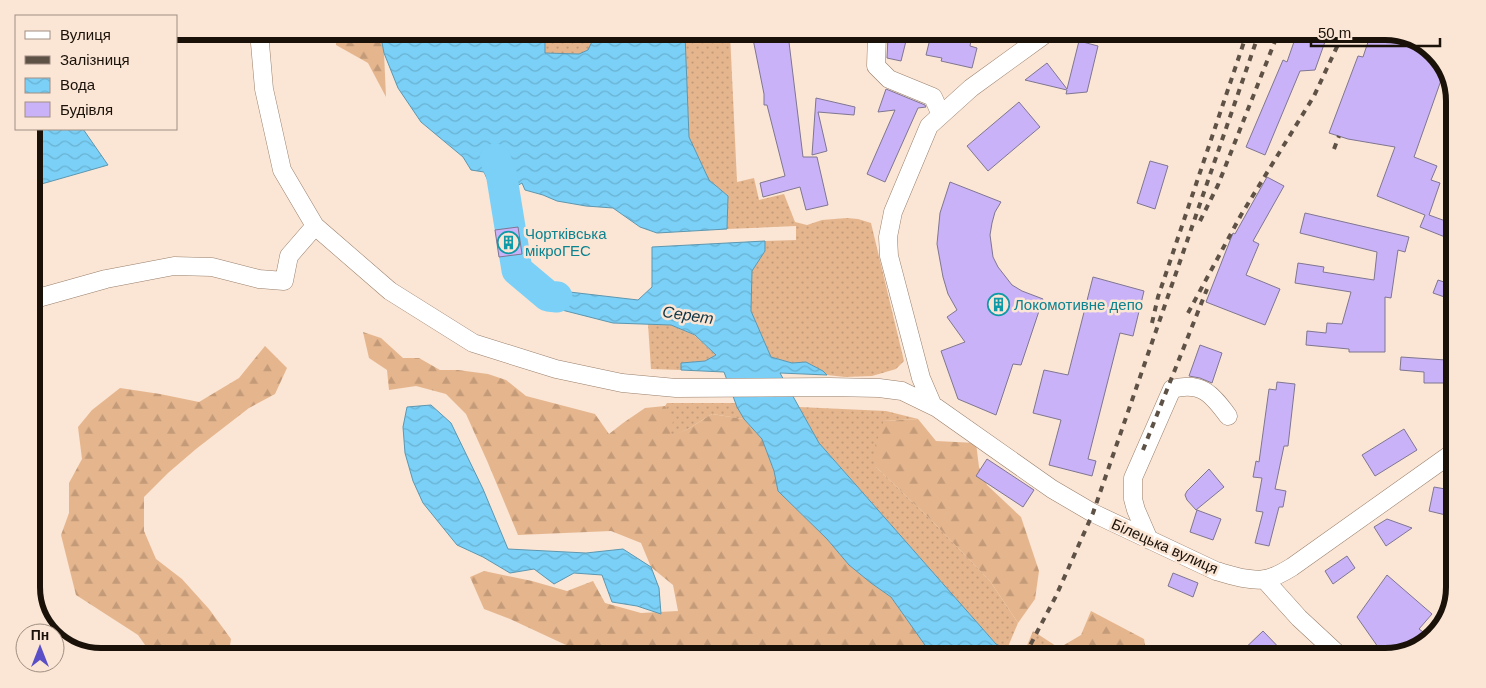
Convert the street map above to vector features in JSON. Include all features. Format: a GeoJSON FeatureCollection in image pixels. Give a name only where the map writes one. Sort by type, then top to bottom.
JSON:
{"type":"FeatureCollection","features":[{"type":"Feature","properties":{"kind":"street","name":"Білецька вулиця"},"geometry":{"type":"LineString","coordinates":[[260,40],[264,90],[282,170],[315,226],[390,291],[473,343],[556,369],[622,382],[676,388],[829,386],[902,391],[932,406],[1052,489],[1093,513],[1216,570],[1233,575],[1264,579],[1273,577],[1292,567],[1446,458]]}},
{"type":"Feature","properties":{"kind":"street"},"geometry":{"type":"LineString","coordinates":[[877,40],[876,66],[889,79],[933,97],[941,116]]}},
{"type":"Feature","properties":{"kind":"street"},"geometry":{"type":"LineString","coordinates":[[932,406],[921,378],[889,256],[888,237],[892,212],[929,126],[971,88],[1037,40]]}},
{"type":"Feature","properties":{"kind":"street"},"geometry":{"type":"LineString","coordinates":[[40,297],[106,279],[174,266],[212,267],[259,279],[284,281],[289,256],[315,226]]}},
{"type":"Feature","properties":{"kind":"street"},"geometry":{"type":"LineString","coordinates":[[1149,540],[1133,499],[1133,478],[1172,388],[1183,386],[1198,388],[1210,394],[1228,416]]}},
{"type":"Feature","properties":{"kind":"street"},"geometry":{"type":"LineString","coordinates":[[1264,579],[1299,618],[1331,648]]}},
{"type":"Feature","properties":{"kind":"green space"},"geometry":{"type":"Polygon","coordinates":[[[336,40],[382,40],[386,97],[368,63],[336,45],[336,40]]]}},
{"type":"Feature","properties":{"kind":"green space"},"geometry":{"type":"Polygon","coordinates":[[[545,40],[593,40],[588,50],[579,54],[544,53],[545,40]]]}},
{"type":"Feature","properties":{"kind":"green space"},"geometry":{"type":"Polygon","coordinates":[[[685,40],[730,40],[737,182],[754,178],[759,200],[784,194],[795,222],[807,225],[822,220],[847,218],[871,223],[904,361],[896,369],[872,376],[845,377],[827,375],[806,362],[792,363],[771,357],[751,311],[752,271],[765,251],[765,241],[796,240],[796,226],[727,229],[728,196],[709,180],[689,137],[685,40]]]}},
{"type":"Feature","properties":{"kind":"green space"},"geometry":{"type":"Polygon","coordinates":[[[648,324],[671,325],[694,335],[716,355],[705,361],[682,363],[681,370],[651,369],[648,324]]]}},
{"type":"Feature","properties":{"kind":"green space"},"geometry":{"type":"Polygon","coordinates":[[[363,332],[381,338],[403,358],[419,358],[440,370],[488,374],[506,380],[526,396],[595,414],[609,434],[645,408],[665,406],[673,421],[670,436],[688,429],[712,414],[744,419],[762,439],[774,471],[778,491],[827,539],[849,565],[891,597],[927,648],[572,648],[484,609],[470,577],[484,571],[532,581],[567,591],[593,581],[605,603],[641,613],[678,611],[673,585],[651,567],[641,543],[611,531],[518,535],[466,414],[446,394],[416,386],[389,390],[387,370],[369,358],[363,332]]]}},
{"type":"Feature","properties":{"kind":"green space"},"geometry":{"type":"Polygon","coordinates":[[[265,346],[287,368],[275,394],[249,408],[196,449],[144,497],[144,531],[156,559],[182,579],[209,609],[231,639],[230,648],[147,648],[138,635],[76,595],[61,535],[69,513],[69,483],[82,459],[78,427],[92,410],[120,388],[199,402],[239,378],[265,346]]]}},
{"type":"Feature","properties":{"kind":"green space"},"geometry":{"type":"Polygon","coordinates":[[[667,403],[736,403],[744,419],[712,414],[688,429],[670,437],[665,406],[667,403]]]}},
{"type":"Feature","properties":{"kind":"green space"},"geometry":{"type":"Polygon","coordinates":[[[799,407],[886,411],[918,419],[884,421],[876,467],[990,581],[1018,623],[1007,648],[996,644],[819,443],[799,407]]]}},
{"type":"Feature","properties":{"kind":"green space"},"geometry":{"type":"Polygon","coordinates":[[[918,419],[936,441],[976,443],[979,467],[987,485],[1021,517],[1039,571],[1035,599],[1018,623],[990,581],[876,467],[874,449],[884,421],[918,419]]]}},
{"type":"Feature","properties":{"kind":"green space"},"geometry":{"type":"Polygon","coordinates":[[[1091,611],[1144,639],[1146,648],[1059,648],[1081,635],[1091,611]]]}},
{"type":"Feature","properties":{"kind":"green space"},"geometry":{"type":"Polygon","coordinates":[[[1033,631],[1059,648],[1026,648],[1033,631]]]}},
{"type":"Feature","properties":{"kind":"water"},"geometry":{"type":"Polygon","coordinates":[[[382,40],[545,40],[545,53],[579,54],[588,50],[593,40],[685,40],[689,137],[709,180],[728,196],[727,229],[657,233],[640,227],[613,208],[557,201],[525,190],[522,183],[515,187],[512,201],[497,201],[484,172],[471,170],[463,157],[421,122],[398,88],[384,53],[382,40]]]}},
{"type":"Feature","properties":{"kind":"water"},"geometry":{"type":"Polygon","coordinates":[[[40,130],[84,130],[108,165],[40,184],[40,130]]]}},
{"type":"Feature","properties":{"kind":"water"},"geometry":{"type":"Polygon","coordinates":[[[765,241],[765,251],[752,271],[751,311],[771,357],[792,363],[806,362],[827,375],[780,373],[819,443],[996,644],[1004,648],[927,648],[891,597],[849,565],[827,539],[778,491],[774,471],[762,439],[744,419],[737,407],[724,372],[681,370],[681,363],[705,361],[716,355],[695,335],[671,325],[613,323],[554,308],[519,291],[513,283],[512,275],[528,274],[561,291],[638,300],[652,287],[652,247],[765,241]]]}},
{"type":"Feature","properties":{"kind":"water"},"geometry":{"type":"Polygon","coordinates":[[[431,405],[451,423],[483,489],[508,549],[586,553],[623,549],[651,567],[659,588],[661,614],[637,606],[612,602],[602,575],[574,573],[554,584],[534,569],[510,573],[483,557],[457,545],[423,503],[413,481],[405,453],[403,427],[407,407],[431,405]]]}},
{"type":"Feature","properties":{"kind":"building"},"geometry":{"type":"Polygon","coordinates":[[[753,40],[789,40],[803,157],[817,157],[828,205],[806,210],[800,187],[763,197],[760,183],[785,176],[767,105],[764,105],[764,94],[753,40]]]}},
{"type":"Feature","properties":{"kind":"building"},"geometry":{"type":"Polygon","coordinates":[[[888,40],[906,41],[901,61],[887,58],[888,40]]]}},
{"type":"Feature","properties":{"kind":"building"},"geometry":{"type":"Polygon","coordinates":[[[930,40],[942,42],[943,40],[971,40],[970,46],[977,48],[972,68],[941,61],[942,58],[926,55],[930,40]]]}},
{"type":"Feature","properties":{"kind":"building"},"geometry":{"type":"Polygon","coordinates":[[[1295,40],[1326,40],[1315,70],[1300,71],[1265,155],[1246,147],[1283,60],[1287,62],[1295,40]]]}},
{"type":"Feature","properties":{"kind":"building"},"geometry":{"type":"Polygon","coordinates":[[[1369,40],[1397,41],[1419,50],[1431,61],[1440,74],[1442,78],[1414,157],[1437,166],[1431,180],[1440,183],[1429,215],[1446,221],[1445,237],[1420,227],[1425,215],[1377,196],[1395,147],[1348,139],[1329,133],[1358,56],[1363,57],[1369,40]]]}},
{"type":"Feature","properties":{"kind":"building"},"geometry":{"type":"Polygon","coordinates":[[[1079,41],[1098,46],[1087,92],[1066,94],[1067,90],[1025,80],[1047,63],[1067,89],[1079,41]]]}},
{"type":"Feature","properties":{"kind":"building"},"geometry":{"type":"Polygon","coordinates":[[[886,89],[926,107],[918,108],[885,182],[867,174],[895,110],[878,112],[886,89]]]}},
{"type":"Feature","properties":{"kind":"building"},"geometry":{"type":"Polygon","coordinates":[[[816,98],[855,107],[854,115],[818,112],[827,151],[812,155],[816,98]]]}},
{"type":"Feature","properties":{"kind":"building"},"geometry":{"type":"Polygon","coordinates":[[[1019,102],[1040,127],[988,171],[967,146],[1019,102]]]}},
{"type":"Feature","properties":{"kind":"building"},"geometry":{"type":"Polygon","coordinates":[[[1150,161],[1168,166],[1155,209],[1137,203],[1150,161]]]}},
{"type":"Feature","properties":{"kind":"building"},"geometry":{"type":"Polygon","coordinates":[[[1267,177],[1284,186],[1253,241],[1259,244],[1246,275],[1280,289],[1265,325],[1206,302],[1233,233],[1235,234],[1267,177]]]}},
{"type":"Feature","properties":{"kind":"building","name":"Локомотивне депо"},"geometry":{"type":"Polygon","coordinates":[[[950,182],[1001,202],[995,212],[990,235],[993,257],[1012,285],[1043,299],[1021,365],[1013,364],[996,415],[958,399],[941,351],[965,342],[947,317],[957,310],[948,294],[937,244],[940,213],[950,182]]]}},
{"type":"Feature","properties":{"kind":"building"},"geometry":{"type":"Polygon","coordinates":[[[1305,213],[1409,237],[1405,252],[1398,250],[1391,298],[1385,297],[1385,352],[1349,352],[1349,349],[1306,345],[1307,331],[1326,333],[1327,323],[1342,324],[1351,292],[1295,283],[1298,263],[1324,267],[1323,272],[1374,280],[1377,252],[1300,233],[1305,213]]]}},
{"type":"Feature","properties":{"kind":"building","name":"Чортківська мікроГЕС"},"geometry":{"type":"Polygon","coordinates":[[[518,227],[522,254],[499,257],[495,230],[518,227]]]}},
{"type":"Feature","properties":{"kind":"building"},"geometry":{"type":"Polygon","coordinates":[[[1093,277],[1144,291],[1133,336],[1120,333],[1088,459],[1096,461],[1092,476],[1049,465],[1061,420],[1033,413],[1044,370],[1068,375],[1093,277]]]}},
{"type":"Feature","properties":{"kind":"building"},"geometry":{"type":"Polygon","coordinates":[[[1438,280],[1446,283],[1446,298],[1433,293],[1438,280]]]}},
{"type":"Feature","properties":{"kind":"building"},"geometry":{"type":"Polygon","coordinates":[[[1200,345],[1222,353],[1212,383],[1189,376],[1200,345]]]}},
{"type":"Feature","properties":{"kind":"building"},"geometry":{"type":"Polygon","coordinates":[[[1401,357],[1446,360],[1445,383],[1424,383],[1424,372],[1400,370],[1401,357]]]}},
{"type":"Feature","properties":{"kind":"building"},"geometry":{"type":"Polygon","coordinates":[[[1277,382],[1295,384],[1288,446],[1284,446],[1275,489],[1286,491],[1283,507],[1279,507],[1269,546],[1255,543],[1263,512],[1256,511],[1262,478],[1253,477],[1256,461],[1259,462],[1269,389],[1276,390],[1277,382]]]}},
{"type":"Feature","properties":{"kind":"building"},"geometry":{"type":"Polygon","coordinates":[[[1404,429],[1417,450],[1375,476],[1362,455],[1404,429]]]}},
{"type":"Feature","properties":{"kind":"building"},"geometry":{"type":"Polygon","coordinates":[[[987,459],[1034,490],[1023,507],[976,476],[987,459]]]}},
{"type":"Feature","properties":{"kind":"building"},"geometry":{"type":"Polygon","coordinates":[[[1209,469],[1224,487],[1196,510],[1185,495],[1209,469]]]}},
{"type":"Feature","properties":{"kind":"building"},"geometry":{"type":"Polygon","coordinates":[[[1434,487],[1446,489],[1446,515],[1429,511],[1434,487]]]}},
{"type":"Feature","properties":{"kind":"building"},"geometry":{"type":"Polygon","coordinates":[[[1197,510],[1221,519],[1213,540],[1190,532],[1197,510]]]}},
{"type":"Feature","properties":{"kind":"building"},"geometry":{"type":"Polygon","coordinates":[[[1387,519],[1412,528],[1386,546],[1374,527],[1387,519]]]}},
{"type":"Feature","properties":{"kind":"building"},"geometry":{"type":"Polygon","coordinates":[[[1347,556],[1355,568],[1333,584],[1325,571],[1347,556]]]}},
{"type":"Feature","properties":{"kind":"building"},"geometry":{"type":"Polygon","coordinates":[[[1173,573],[1198,583],[1193,597],[1168,586],[1173,573]]]}},
{"type":"Feature","properties":{"kind":"building"},"geometry":{"type":"Polygon","coordinates":[[[1387,575],[1432,614],[1419,629],[1425,633],[1419,638],[1401,646],[1385,648],[1379,648],[1357,617],[1387,575]]]}},
{"type":"Feature","properties":{"kind":"building"},"geometry":{"type":"Polygon","coordinates":[[[1263,631],[1279,648],[1245,648],[1263,631]]]}},
{"type":"Feature","properties":{"kind":"waterway","name":"Серет"},"geometry":{"type":"LineString","coordinates":[[495,159],[501,172],[517,270],[548,296],[557,297]]}},
{"type":"Feature","properties":{"kind":"railway"},"geometry":{"type":"LineString","coordinates":[[1152,323],[1158,297],[1245,40]]}},
{"type":"Feature","properties":{"kind":"railway"},"geometry":{"type":"LineString","coordinates":[[1029,648],[1056,596],[1093,513],[1257,40]]}},
{"type":"Feature","properties":{"kind":"railway"},"geometry":{"type":"LineString","coordinates":[[1200,221],[1218,185],[1275,40]]}},
{"type":"Feature","properties":{"kind":"railway"},"geometry":{"type":"LineString","coordinates":[[1188,313],[1241,215],[1314,96],[1340,40]]}},
{"type":"Feature","properties":{"kind":"railway"},"geometry":{"type":"LineString","coordinates":[[1334,149],[1339,136]]}},
{"type":"Feature","properties":{"kind":"railway"},"geometry":{"type":"LineString","coordinates":[[1143,450],[1207,289]]}},
{"type":"Feature","properties":{"kind":"place","name":"Чортківська мікроГЕС"},"geometry":{"type":"Point","coordinates":[509,242]}},
{"type":"Feature","properties":{"kind":"place","name":"Локомотивне депо"},"geometry":{"type":"Point","coordinates":[998,304]}}]}
